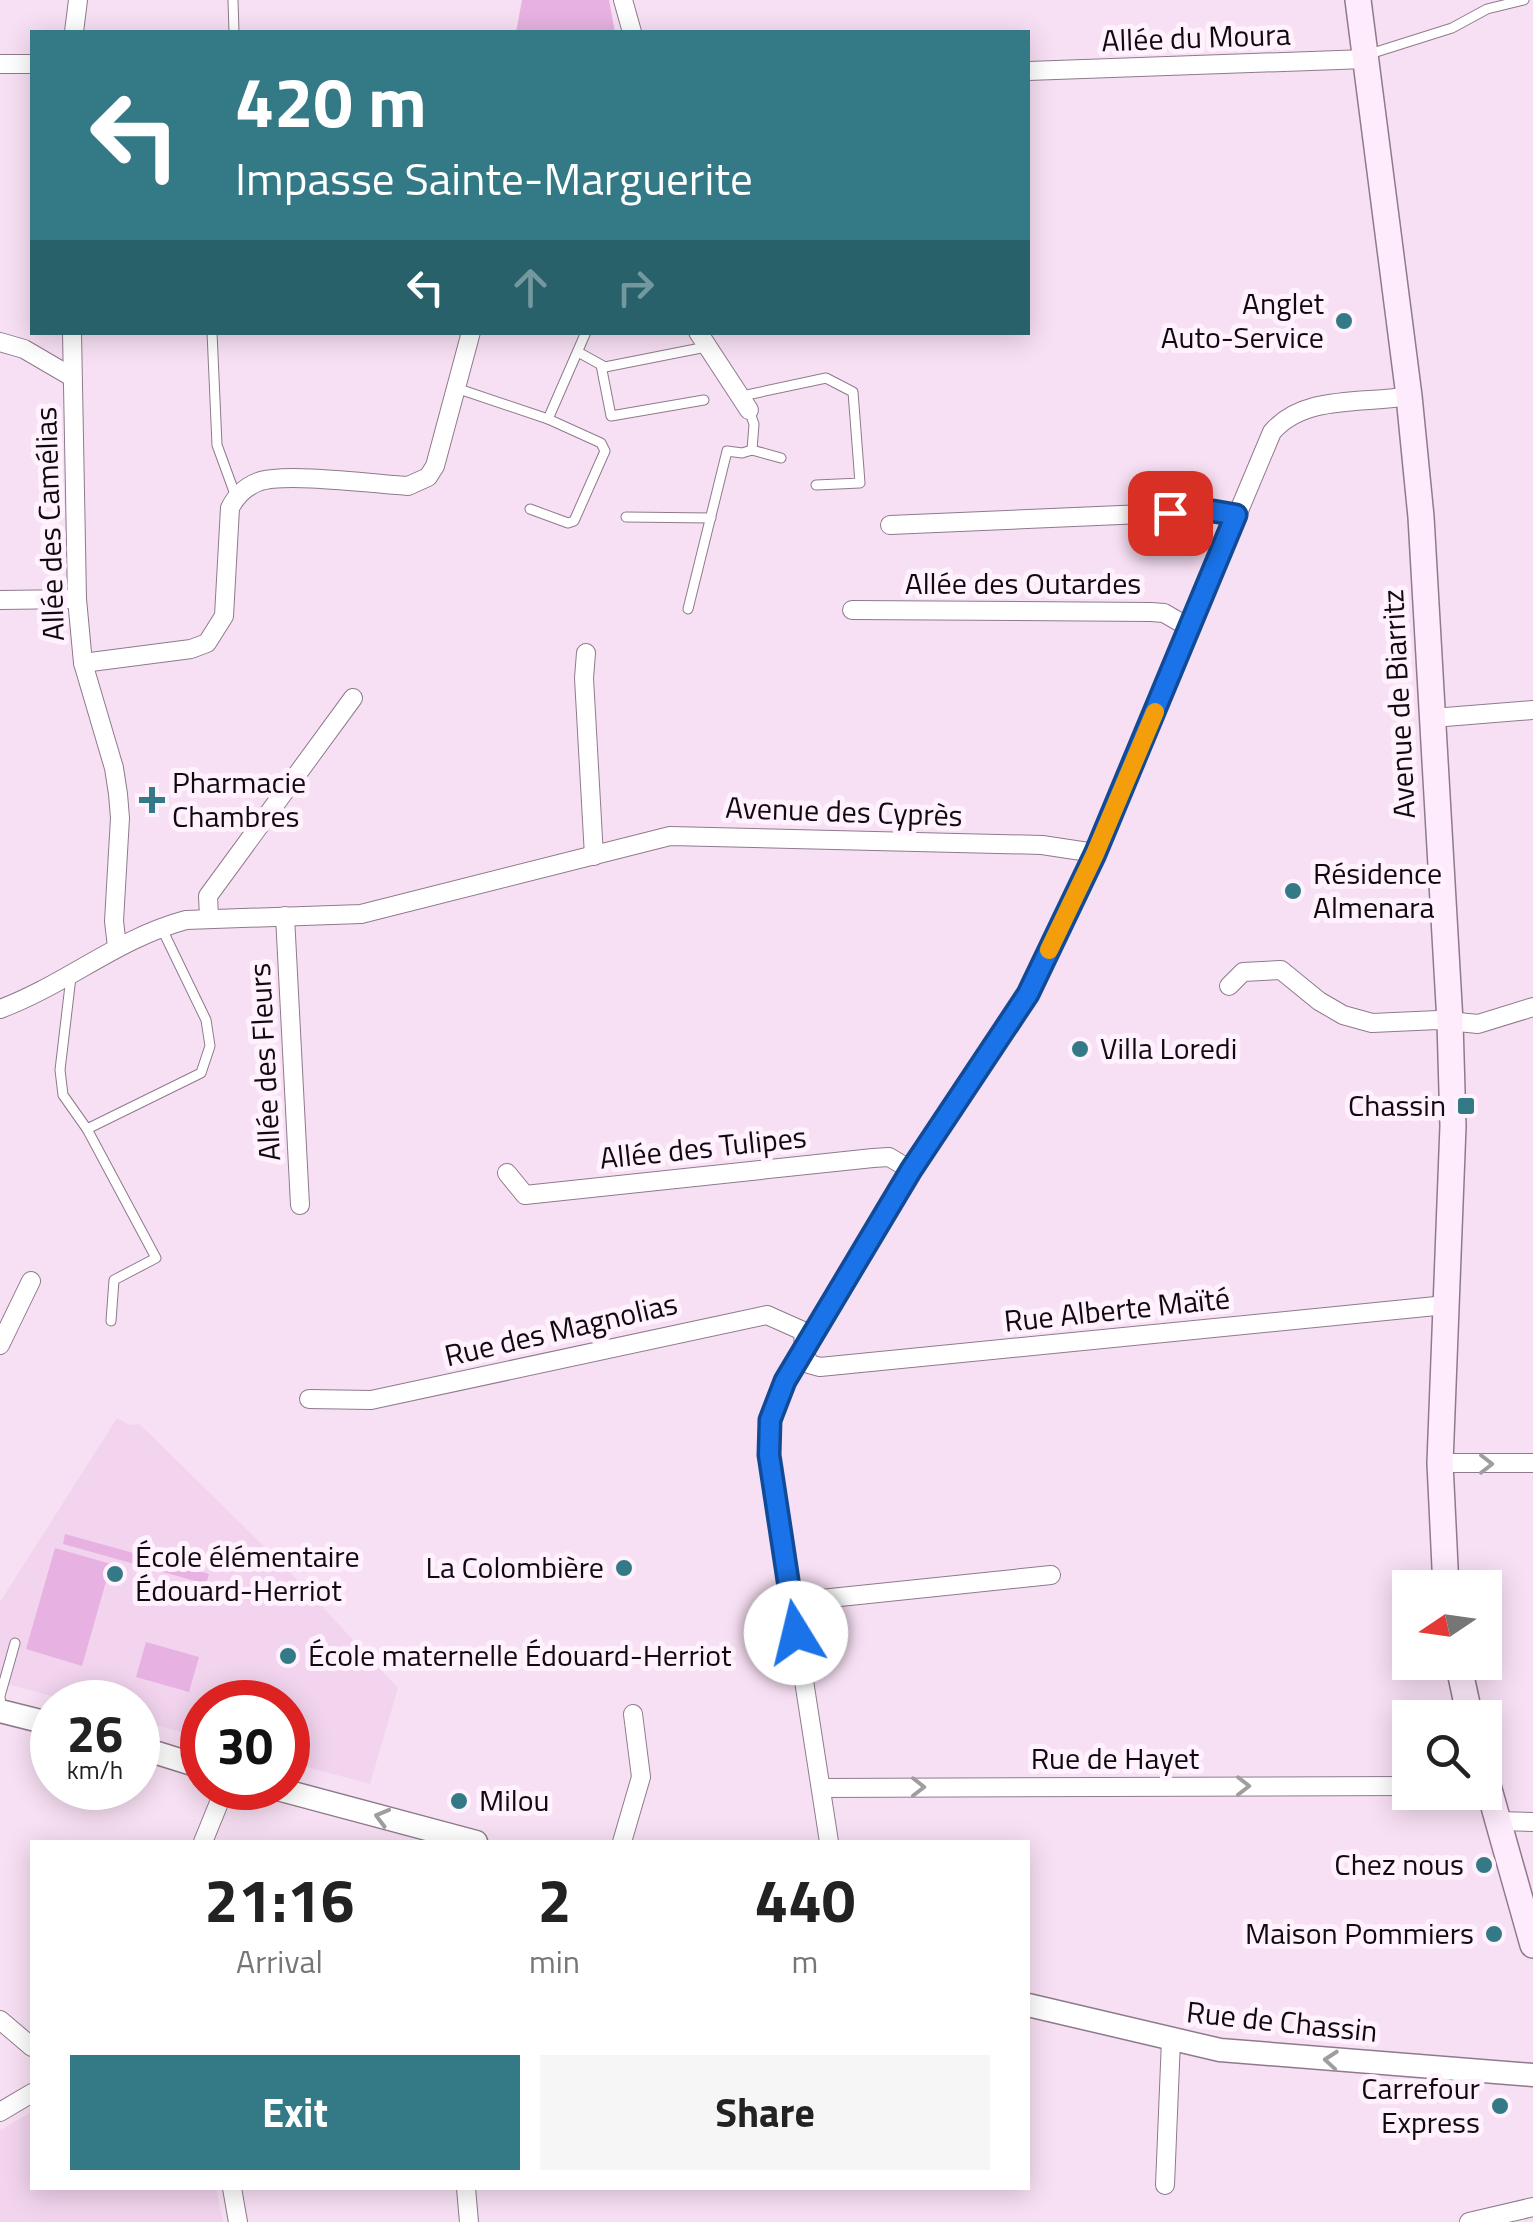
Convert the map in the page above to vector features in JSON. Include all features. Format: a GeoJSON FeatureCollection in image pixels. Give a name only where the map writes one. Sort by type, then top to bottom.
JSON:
{"type":"FeatureCollection","features":[{"type":"Feature","properties":{"kind":"main road","name":"Avenue de Biarritz"},"geometry":{"type":"LineString","coordinates":[[1358,0],[1421,517],[1450,1022],[1453,1126],[1440,1464],[1444,1570]]}},
{"type":"Feature","properties":{"kind":"main road"},"geometry":{"type":"LineString","coordinates":[[1495,1810],[1533,1946]]}},
{"type":"Feature","properties":{"kind":"street"},"geometry":{"type":"LineString","coordinates":[[74,30],[78,0]]}},
{"type":"Feature","properties":{"kind":"street"},"geometry":{"type":"LineString","coordinates":[[624,0],[632,30]]}},
{"type":"Feature","properties":{"kind":"street","name":"Allée du Moura"},"geometry":{"type":"LineString","coordinates":[[1030,71],[1366,60]]}},
{"type":"Feature","properties":{"kind":"street"},"geometry":{"type":"LineString","coordinates":[[0,64],[30,64]]}},
{"type":"Feature","properties":{"kind":"street","name":"Allée des Camélias"},"geometry":{"type":"LineString","coordinates":[[72,335],[77,599],[84,663],[118,794],[114,921],[117,947]]}},
{"type":"Feature","properties":{"kind":"street"},"geometry":{"type":"LineString","coordinates":[[84,663],[178,651],[208,643],[224,616],[228,522],[236,497],[248,486],[275,478],[408,486],[428,477],[435,466],[469,335]]}},
{"type":"Feature","properties":{"kind":"street"},"geometry":{"type":"LineString","coordinates":[[702,340],[745,403]]}},
{"type":"Feature","properties":{"kind":"street"},"geometry":{"type":"LineString","coordinates":[[0,342],[24,350],[72,377]]}},
{"type":"Feature","properties":{"kind":"street"},"geometry":{"type":"LineString","coordinates":[[829,1840],[769,1455],[770,1420],[785,1381],[911,1170],[1028,994],[1095,854],[1272,432],[1283,419],[1303,410],[1409,396]]}},
{"type":"Feature","properties":{"kind":"street"},"geometry":{"type":"LineString","coordinates":[[890,524],[1213,511],[1236,515]]}},
{"type":"Feature","properties":{"kind":"street"},"geometry":{"type":"LineString","coordinates":[[0,600],[77,599]]}},
{"type":"Feature","properties":{"kind":"street","name":"Allée des Outardes"},"geometry":{"type":"LineString","coordinates":[[852,610],[1152,612],[1164,613],[1190,628]]}},
{"type":"Feature","properties":{"kind":"street"},"geometry":{"type":"LineString","coordinates":[[586,652],[584,678],[594,856]]}},
{"type":"Feature","properties":{"kind":"street"},"geometry":{"type":"LineString","coordinates":[[209,917],[208,896],[352,698]]}},
{"type":"Feature","properties":{"kind":"street"},"geometry":{"type":"LineString","coordinates":[[1433,718],[1533,710]]}},
{"type":"Feature","properties":{"kind":"street","name":"Avenue des Cyprès"},"geometry":{"type":"LineString","coordinates":[[0,1008],[34,995],[160,927],[209,917],[361,914],[670,836],[1042,846],[1095,854]]}},
{"type":"Feature","properties":{"kind":"street","name":"Allée des Fleurs"},"geometry":{"type":"LineString","coordinates":[[285,916],[300,1205]]}},
{"type":"Feature","properties":{"kind":"street"},"geometry":{"type":"LineString","coordinates":[[1229,986],[1243,972],[1280,970],[1343,1015],[1372,1023],[1478,1024],[1533,1008]]}},
{"type":"Feature","properties":{"kind":"street","name":"Allée des Tulipes"},"geometry":{"type":"LineString","coordinates":[[507,1173],[525,1195],[873,1158],[889,1157],[911,1170]]}},
{"type":"Feature","properties":{"kind":"street"},"geometry":{"type":"LineString","coordinates":[[0,1345],[31,1281]]}},
{"type":"Feature","properties":{"kind":"street","name":"Rue Alberte Maïté"},"geometry":{"type":"LineString","coordinates":[[804,1350],[809,1364],[839,1366],[1446,1305]]}},
{"type":"Feature","properties":{"kind":"street","name":"Rue des Magnolias"},"geometry":{"type":"LineString","coordinates":[[309,1399],[371,1400],[766,1314],[803,1330],[804,1350]]}},
{"type":"Feature","properties":{"kind":"street"},"geometry":{"type":"LineString","coordinates":[[1440,1464],[1533,1463]]}},
{"type":"Feature","properties":{"kind":"street"},"geometry":{"type":"LineString","coordinates":[[792,1602],[1052,1575]]}},
{"type":"Feature","properties":{"kind":"street"},"geometry":{"type":"LineString","coordinates":[[1,1711],[30,1718]]}},
{"type":"Feature","properties":{"kind":"street"},"geometry":{"type":"LineString","coordinates":[[623,1840],[641,1777],[633,1714]]}},
{"type":"Feature","properties":{"kind":"street","name":"Rue de Hayet"},"geometry":{"type":"LineString","coordinates":[[820,1788],[1392,1786]]}},
{"type":"Feature","properties":{"kind":"street"},"geometry":{"type":"LineString","coordinates":[[310,1798],[469,1840]]}},
{"type":"Feature","properties":{"kind":"street"},"geometry":{"type":"LineString","coordinates":[[204,1840],[216,1810]]}},
{"type":"Feature","properties":{"kind":"street"},"geometry":{"type":"LineString","coordinates":[[1498,1821],[1533,1822]]}},
{"type":"Feature","properties":{"kind":"street","name":"Rue de Chassin"},"geometry":{"type":"LineString","coordinates":[[1030,2005],[1220,2050],[1533,2075]]}},
{"type":"Feature","properties":{"kind":"street"},"geometry":{"type":"LineString","coordinates":[[0,2020],[30,2045]]}},
{"type":"Feature","properties":{"kind":"street"},"geometry":{"type":"LineString","coordinates":[[1165,2185],[1171,2040]]}},
{"type":"Feature","properties":{"kind":"street"},"geometry":{"type":"LineString","coordinates":[[0,2112],[30,2093]]}},
{"type":"Feature","properties":{"kind":"street"},"geometry":{"type":"LineString","coordinates":[[232,2190],[238,2222]]}},
{"type":"Feature","properties":{"kind":"street"},"geometry":{"type":"LineString","coordinates":[[466,2190],[469,2222]]}},
{"type":"Feature","properties":{"kind":"street"},"geometry":{"type":"LineString","coordinates":[[1469,2222],[1533,2207]]}},
{"type":"Feature","properties":{"kind":"lane"},"geometry":{"type":"LineString","coordinates":[[232,0],[234,30]]}},
{"type":"Feature","properties":{"kind":"lane"},"geometry":{"type":"LineString","coordinates":[[1366,60],[1376,52],[1524,0]]}},
{"type":"Feature","properties":{"kind":"lane"},"geometry":{"type":"LineString","coordinates":[[212,335],[217,445],[236,497]]}},
{"type":"Feature","properties":{"kind":"lane"},"geometry":{"type":"LineString","coordinates":[[548,419],[585,335]]}},
{"type":"Feature","properties":{"kind":"lane"},"geometry":{"type":"LineString","coordinates":[[578,352],[605,366],[702,340]]}},
{"type":"Feature","properties":{"kind":"lane"},"geometry":{"type":"LineString","coordinates":[[601,364],[611,416],[704,400]]}},
{"type":"Feature","properties":{"kind":"lane"},"geometry":{"type":"LineString","coordinates":[[752,450],[754,424],[745,403],[826,378],[853,392],[860,483],[816,485]]}},
{"type":"Feature","properties":{"kind":"lane"},"geometry":{"type":"LineString","coordinates":[[456,388],[548,419],[602,444],[606,451],[574,521],[568,523],[530,509]]}},
{"type":"Feature","properties":{"kind":"lane"},"geometry":{"type":"LineString","coordinates":[[688,609],[727,451],[752,450],[781,458]]}},
{"type":"Feature","properties":{"kind":"lane"},"geometry":{"type":"LineString","coordinates":[[626,518],[711,518]]}},
{"type":"Feature","properties":{"kind":"lane"},"geometry":{"type":"LineString","coordinates":[[87,1130],[202,1074],[210,1046],[206,1020],[160,927]]}},
{"type":"Feature","properties":{"kind":"lane"},"geometry":{"type":"LineString","coordinates":[[71,974],[63,1096],[87,1130],[156,1258],[114,1280],[110,1320]]}},
{"type":"Feature","properties":{"kind":"lane"},"geometry":{"type":"LineString","coordinates":[[1,1711],[0,1696],[15,1643]]}},
{"type":"Feature","properties":{"kind":"shaded area"},"geometry":{"type":"Polygon","coordinates":[[[522,0],[609,0],[615,30],[516,30],[522,0]]]}},
{"type":"Feature","properties":{"kind":"shaded area","name":"École élémentaire Édouard-Herriot"},"geometry":{"type":"Polygon","coordinates":[[[117,1418],[130,1425],[139,1424],[291,1573],[398,1688],[370,1784],[310,1768],[310,1680],[180,1680],[180,1732],[160,1726],[160,1680],[30,1680],[30,1690],[0,1682],[0,1602],[117,1418]]]}},
{"type":"Feature","properties":{"kind":"shaded area"},"geometry":{"type":"Polygon","coordinates":[[[65,1534],[209,1574],[206,1584],[63,1544],[65,1534]]]}},
{"type":"Feature","properties":{"kind":"shaded area"},"geometry":{"type":"Polygon","coordinates":[[[55,1548],[111,1564],[82,1666],[26,1649],[55,1548]]]}},
{"type":"Feature","properties":{"kind":"shaded area"},"geometry":{"type":"Polygon","coordinates":[[[146,1642],[199,1657],[192,1680],[180,1680],[180,1689],[160,1684],[160,1680],[136,1677],[146,1642]]]}},
{"type":"Feature","properties":{"kind":"shaded area"},"geometry":{"type":"Polygon","coordinates":[[[30,2113],[30,2190],[216,2190],[223,2222],[0,2222],[0,2130],[30,2113]]]}},
{"type":"Feature","properties":{"kind":"slow traffic"},"geometry":{"type":"LineString","coordinates":[[1049,950],[1155,712]]}},
{"type":"Feature","properties":{"kind":"place","name":"Anglet Auto-Service"},"geometry":{"type":"Point","coordinates":[1344,321]}},
{"type":"Feature","properties":{"kind":"place","name":"Pharmacie Chambres"},"geometry":{"type":"Point","coordinates":[152,800]}},
{"type":"Feature","properties":{"kind":"place","name":"Résidence Almenara"},"geometry":{"type":"Point","coordinates":[1293,891]}},
{"type":"Feature","properties":{"kind":"place","name":"Villa Loredi"},"geometry":{"type":"Point","coordinates":[1080,1049]}},
{"type":"Feature","properties":{"kind":"place","name":"Chassin"},"geometry":{"type":"Point","coordinates":[1466,1106]}},
{"type":"Feature","properties":{"kind":"place","name":"La Colombière"},"geometry":{"type":"Point","coordinates":[624,1568]}},
{"type":"Feature","properties":{"kind":"place","name":"École élémentaire Édouard-Herriot"},"geometry":{"type":"Point","coordinates":[115,1574]}},
{"type":"Feature","properties":{"kind":"place","name":"École maternelle Édouard-Herriot"},"geometry":{"type":"Point","coordinates":[288,1656]}},
{"type":"Feature","properties":{"kind":"place","name":"Milou"},"geometry":{"type":"Point","coordinates":[459,1801]}},
{"type":"Feature","properties":{"kind":"place","name":"Chez nous"},"geometry":{"type":"Point","coordinates":[1484,1865]}},
{"type":"Feature","properties":{"kind":"place","name":"Maison Pommiers"},"geometry":{"type":"Point","coordinates":[1494,1934]}},
{"type":"Feature","properties":{"kind":"place","name":"Carrefour Express"},"geometry":{"type":"Point","coordinates":[1500,2106]}},
{"type":"Feature","properties":{"kind":"route"},"geometry":{"type":"LineString","coordinates":[[796,1633],[769,1455],[770,1420],[785,1381],[851,1269],[911,1170],[1028,994],[1095,854],[1236,515],[1213,511],[1170,513]]}}]}
